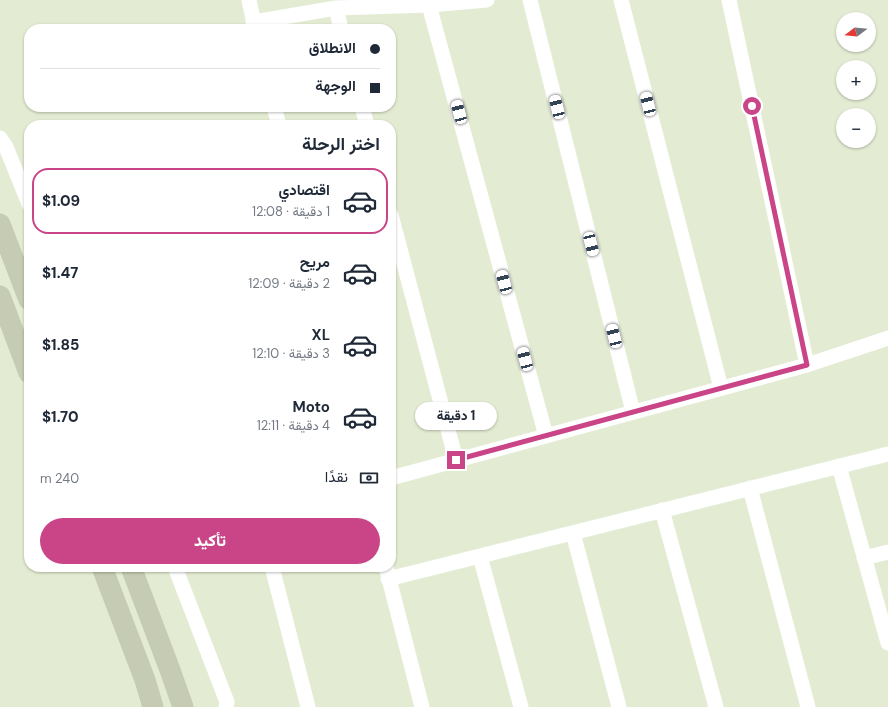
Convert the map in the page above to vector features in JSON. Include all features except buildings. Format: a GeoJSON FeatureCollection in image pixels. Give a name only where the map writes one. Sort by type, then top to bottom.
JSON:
{"type":"FeatureCollection","features":[{"type":"Feature","properties":{"kind":"main road"},"geometry":{"type":"LineString","coordinates":[[0,224],[24,287]]}},
{"type":"Feature","properties":{"kind":"main road"},"geometry":{"type":"LineString","coordinates":[[0,296],[24,360]]}},
{"type":"Feature","properties":{"kind":"main road"},"geometry":{"type":"LineString","coordinates":[[104,572],[145,680],[153,707]]}},
{"type":"Feature","properties":{"kind":"main road"},"geometry":{"type":"LineString","coordinates":[[133,572],[183,707]]}},
{"type":"Feature","properties":{"kind":"street"},"geometry":{"type":"LineString","coordinates":[[249,0],[254,24]]}},
{"type":"Feature","properties":{"kind":"street"},"geometry":{"type":"LineString","coordinates":[[263,24],[336,8],[429,5],[487,0]]}},
{"type":"Feature","properties":{"kind":"street"},"geometry":{"type":"LineString","coordinates":[[530,0],[632,412]]}},
{"type":"Feature","properties":{"kind":"street"},"geometry":{"type":"LineString","coordinates":[[621,0],[721,388]]}},
{"type":"Feature","properties":{"kind":"street"},"geometry":{"type":"LineString","coordinates":[[730,0],[807,365]]}},
{"type":"Feature","properties":{"kind":"street"},"geometry":{"type":"LineString","coordinates":[[429,5],[546,436]]}},
{"type":"Feature","properties":{"kind":"street"},"geometry":{"type":"LineString","coordinates":[[336,8],[340,24]]}},
{"type":"Feature","properties":{"kind":"street"},"geometry":{"type":"LineString","coordinates":[[0,138],[6,148],[24,192]]}},
{"type":"Feature","properties":{"kind":"street"},"geometry":{"type":"LineString","coordinates":[[396,234],[456,460]]}},
{"type":"Feature","properties":{"kind":"street"},"geometry":{"type":"LineString","coordinates":[[396,477],[807,365],[888,338]]}},
{"type":"Feature","properties":{"kind":"street"},"geometry":{"type":"LineString","coordinates":[[396,571],[480,556],[888,454]]}},
{"type":"Feature","properties":{"kind":"street"},"geometry":{"type":"LineString","coordinates":[[839,466],[888,643]]}},
{"type":"Feature","properties":{"kind":"street"},"geometry":{"type":"LineString","coordinates":[[750,488],[808,707]]}},
{"type":"Feature","properties":{"kind":"street"},"geometry":{"type":"LineString","coordinates":[[662,510],[716,707]]}},
{"type":"Feature","properties":{"kind":"street"},"geometry":{"type":"LineString","coordinates":[[573,533],[619,707]]}},
{"type":"Feature","properties":{"kind":"street"},"geometry":{"type":"LineString","coordinates":[[864,558],[888,552]]}},
{"type":"Feature","properties":{"kind":"street"},"geometry":{"type":"LineString","coordinates":[[480,556],[521,707]]}},
{"type":"Feature","properties":{"kind":"street"},"geometry":{"type":"LineString","coordinates":[[177,572],[227,702],[226,707]]}},
{"type":"Feature","properties":{"kind":"street"},"geometry":{"type":"LineString","coordinates":[[273,572],[308,707]]}},
{"type":"Feature","properties":{"kind":"street"},"geometry":{"type":"LineString","coordinates":[[387,573],[422,707]]}},
{"type":"Feature","properties":{"kind":"route"},"geometry":{"type":"LineString","coordinates":[[456,460],[807,365],[752,106]]}}]}
